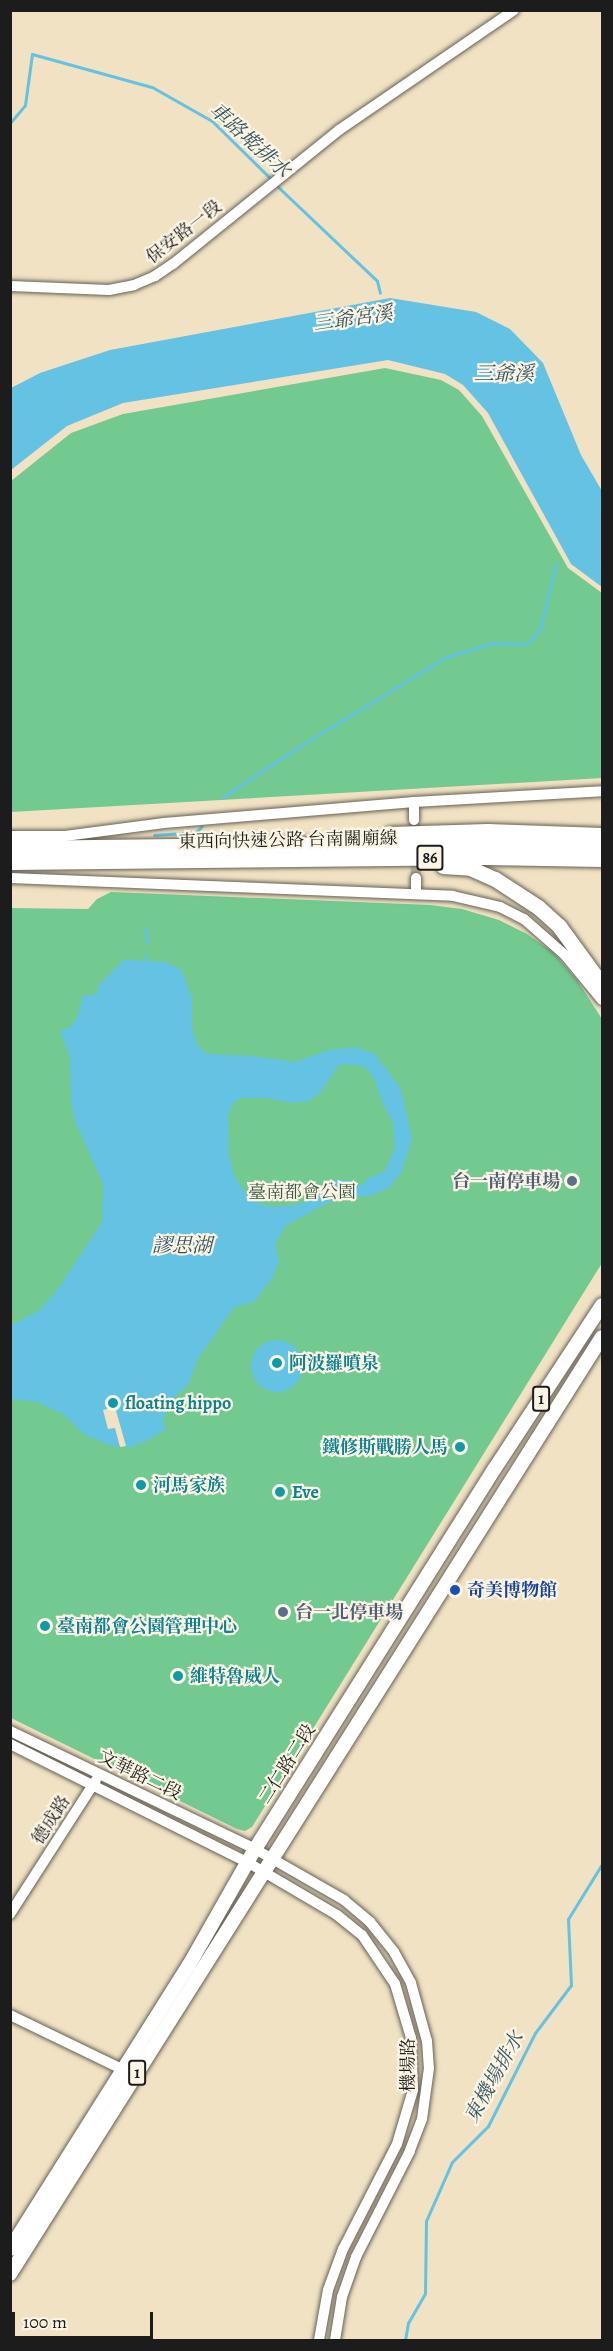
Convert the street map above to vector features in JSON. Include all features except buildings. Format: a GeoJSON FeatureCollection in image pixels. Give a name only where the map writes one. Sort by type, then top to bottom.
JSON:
{"type":"FeatureCollection","features":[{"type":"Feature","properties":{"kind":"highway"},"geometry":{"type":"LineString","coordinates":[[348,844],[366,835],[377,834],[486,831],[603,835]]}},
{"type":"Feature","properties":{"kind":"highway","name":"東西向快速公路 台南關廟線"},"geometry":{"type":"LineString","coordinates":[[135,854],[348,844],[603,845]]}},
{"type":"Feature","properties":{"kind":"highway","name":"東西向快速公路 台南關廟線"},"geometry":{"type":"LineString","coordinates":[[10,848],[64,849],[257,861],[485,856],[603,859]]}},
{"type":"Feature","properties":{"kind":"highway","name":"東西向快速公路 台南關廟線"},"geometry":{"type":"LineString","coordinates":[[10,862],[64,849]]}},
{"type":"Feature","properties":{"kind":"highway"},"geometry":{"type":"LineString","coordinates":[[257,861],[470,868],[495,879],[538,907],[559,926],[603,985]]}},
{"type":"Feature","properties":{"kind":"main road","name":"二仁路二段"},"geometry":{"type":"LineString","coordinates":[[10,2248],[189,1965],[255,1849],[495,1468],[603,1305]]}},
{"type":"Feature","properties":{"kind":"main road","name":"1"},"geometry":{"type":"LineString","coordinates":[[10,2274],[603,1337]]}},
{"type":"Feature","properties":{"kind":"street","name":"保安路一段"},"geometry":{"type":"LineString","coordinates":[[10,286],[102,290],[141,282],[173,264],[339,130],[514,10]]}},
{"type":"Feature","properties":{"kind":"street"},"geometry":{"type":"LineString","coordinates":[[10,836],[64,849],[134,826],[414,802],[603,791]]}},
{"type":"Feature","properties":{"kind":"street"},"geometry":{"type":"LineString","coordinates":[[414,802],[414,820]]}},
{"type":"Feature","properties":{"kind":"street"},"geometry":{"type":"LineString","coordinates":[[10,878],[65,878],[134,884],[453,896],[500,907],[524,919],[565,955],[603,1000]]}},
{"type":"Feature","properties":{"kind":"street"},"geometry":{"type":"LineString","coordinates":[[416,878],[416,894]]}},
{"type":"Feature","properties":{"kind":"street"},"geometry":{"type":"LineString","coordinates":[[581,1370],[591,1364],[603,1347]]}},
{"type":"Feature","properties":{"kind":"street","name":"文華路二段"},"geometry":{"type":"LineString","coordinates":[[10,1731],[247,1862]]}},
{"type":"Feature","properties":{"kind":"street","name":"文華路二段"},"geometry":{"type":"LineString","coordinates":[[10,1744],[255,1849]]}},
{"type":"Feature","properties":{"kind":"street","name":"德成路"},"geometry":{"type":"LineString","coordinates":[[10,1914],[97,1780]]}},
{"type":"Feature","properties":{"kind":"street","name":"機場路"},"geometry":{"type":"LineString","coordinates":[[255,1849],[344,1900],[370,1922],[394,1952],[411,1983],[427,2041],[429,2068],[422,2119],[410,2151],[356,2257],[342,2296],[335,2340]]}},
{"type":"Feature","properties":{"kind":"street","name":"機場路"},"geometry":{"type":"LineString","coordinates":[[247,1862],[337,1915],[362,1935],[395,1984],[411,2038],[413,2090],[407,2116],[397,2144],[343,2249],[328,2290],[319,2340]]}},
{"type":"Feature","properties":{"kind":"street"},"geometry":{"type":"LineString","coordinates":[[10,2015],[124,2070]]}},
{"type":"Feature","properties":{"kind":"green space"},"geometry":{"type":"Polygon","coordinates":[[[385,368],[441,380],[459,390],[482,416],[568,568],[602,593],[602,778],[11,812],[11,481],[71,433],[123,414],[385,368]]]}},
{"type":"Feature","properties":{"kind":"green space","name":"臺南都會公園"},"geometry":{"type":"Polygon","coordinates":[[[111,892],[430,905],[462,909],[499,920],[527,934],[554,953],[577,980],[602,1019],[602,1263],[252,1827],[245,1831],[11,1718],[11,908],[88,909],[97,899],[111,892]]]}},
{"type":"Feature","properties":{"kind":"water","name":"三爺溪"},"geometry":{"type":"Polygon","coordinates":[[[390,298],[476,312],[510,329],[543,363],[581,455],[602,491],[602,587],[571,564],[488,413],[463,385],[445,374],[388,360],[123,403],[67,426],[11,470],[11,388],[40,373],[110,350],[390,298]]]}},
{"type":"Feature","properties":{"kind":"water","name":"謬思湖"},"geometry":{"type":"Polygon","coordinates":[[[124,960],[165,962],[181,969],[192,998],[192,1029],[197,1043],[206,1054],[253,1056],[295,1062],[329,1050],[356,1047],[375,1054],[401,1089],[412,1139],[401,1173],[389,1188],[370,1196],[339,1197],[285,1226],[275,1245],[279,1262],[273,1277],[254,1302],[234,1307],[198,1359],[188,1385],[177,1394],[163,1419],[166,1429],[147,1441],[130,1447],[112,1446],[85,1435],[64,1415],[38,1402],[11,1399],[10,1326],[40,1310],[58,1289],[102,1222],[103,1184],[75,1121],[71,1101],[70,1057],[60,1032],[71,1026],[79,1013],[82,997],[98,993],[98,986],[124,960]],[[344,1064],[338,1066],[320,1093],[308,1101],[293,1103],[267,1098],[241,1098],[233,1103],[228,1114],[229,1157],[235,1177],[247,1196],[260,1204],[274,1207],[301,1204],[321,1194],[334,1180],[348,1180],[354,1186],[364,1184],[366,1179],[385,1171],[395,1147],[393,1122],[383,1105],[374,1078],[364,1066],[344,1064]]]}},
{"type":"Feature","properties":{"kind":"water","name":"阿波羅噴泉"},"geometry":{"type":"Polygon","coordinates":[[[272,1340],[282,1340],[291,1344],[299,1352],[303,1366],[299,1380],[291,1388],[282,1392],[272,1392],[263,1388],[255,1380],[251,1371],[251,1361],[255,1352],[263,1344],[272,1340]]]}},
{"type":"Feature","properties":{"kind":"pier"},"geometry":{"type":"Polygon","coordinates":[[[115,1407],[126,1446],[120,1447],[115,1428],[108,1429],[103,1410],[115,1407]]]}},
{"type":"Feature","properties":{"kind":"waterway","name":"車路墘排水"},"geometry":{"type":"LineString","coordinates":[[10,123],[25,105],[32,54],[152,87],[212,121],[272,180]]}},
{"type":"Feature","properties":{"kind":"waterway","name":"車路墘排水"},"geometry":{"type":"LineString","coordinates":[[276,185],[377,281],[380,293]]}},
{"type":"Feature","properties":{"kind":"waterway"},"geometry":{"type":"LineString","coordinates":[[223,797],[294,750],[446,657],[493,643],[527,644],[540,630],[556,563]]}},
{"type":"Feature","properties":{"kind":"waterway"},"geometry":{"type":"LineString","coordinates":[[154,835],[196,832],[202,826]]}},
{"type":"Feature","properties":{"kind":"waterway"},"geometry":{"type":"LineString","coordinates":[[146,929],[147,943]]}},
{"type":"Feature","properties":{"kind":"waterway"},"geometry":{"type":"LineString","coordinates":[[146,955],[146,964]]}},
{"type":"Feature","properties":{"kind":"waterway","name":"東機場排水"},"geometry":{"type":"LineString","coordinates":[[405,2340],[408,2323],[425,2293],[426,2221],[452,2162],[488,2126],[535,2033],[571,1985],[568,1919],[602,1864]]}},
{"type":"Feature","properties":{"kind":"tunnel"},"geometry":{"type":"LineString","coordinates":[[415,851],[416,878]]}},
{"type":"Feature","properties":{"kind":"place","name":"台一南停車場"},"geometry":{"type":"Point","coordinates":[572,1181]}},
{"type":"Feature","properties":{"kind":"place","name":"阿波羅噴泉"},"geometry":{"type":"Point","coordinates":[277,1363]}},
{"type":"Feature","properties":{"kind":"place","name":"floating hippo"},"geometry":{"type":"Point","coordinates":[113,1403]}},
{"type":"Feature","properties":{"kind":"place","name":"鐵修斯戰勝人馬"},"geometry":{"type":"Point","coordinates":[460,1447]}},
{"type":"Feature","properties":{"kind":"place","name":"河馬家族"},"geometry":{"type":"Point","coordinates":[141,1485]}},
{"type":"Feature","properties":{"kind":"place","name":"Eve"},"geometry":{"type":"Point","coordinates":[280,1492]}},
{"type":"Feature","properties":{"kind":"place","name":"奇美博物館"},"geometry":{"type":"Point","coordinates":[455,1590]}},
{"type":"Feature","properties":{"kind":"place","name":"台一北停車場"},"geometry":{"type":"Point","coordinates":[283,1612]}},
{"type":"Feature","properties":{"kind":"place","name":"臺南都會公園管理中心"},"geometry":{"type":"Point","coordinates":[45,1626]}},
{"type":"Feature","properties":{"kind":"place","name":"維特魯威人"},"geometry":{"type":"Point","coordinates":[178,1676]}},
{"type":"Feature","properties":{"kind":"water label","name":"三爺宮溪"},"geometry":{"type":"Point","coordinates":[353,318]}}]}
